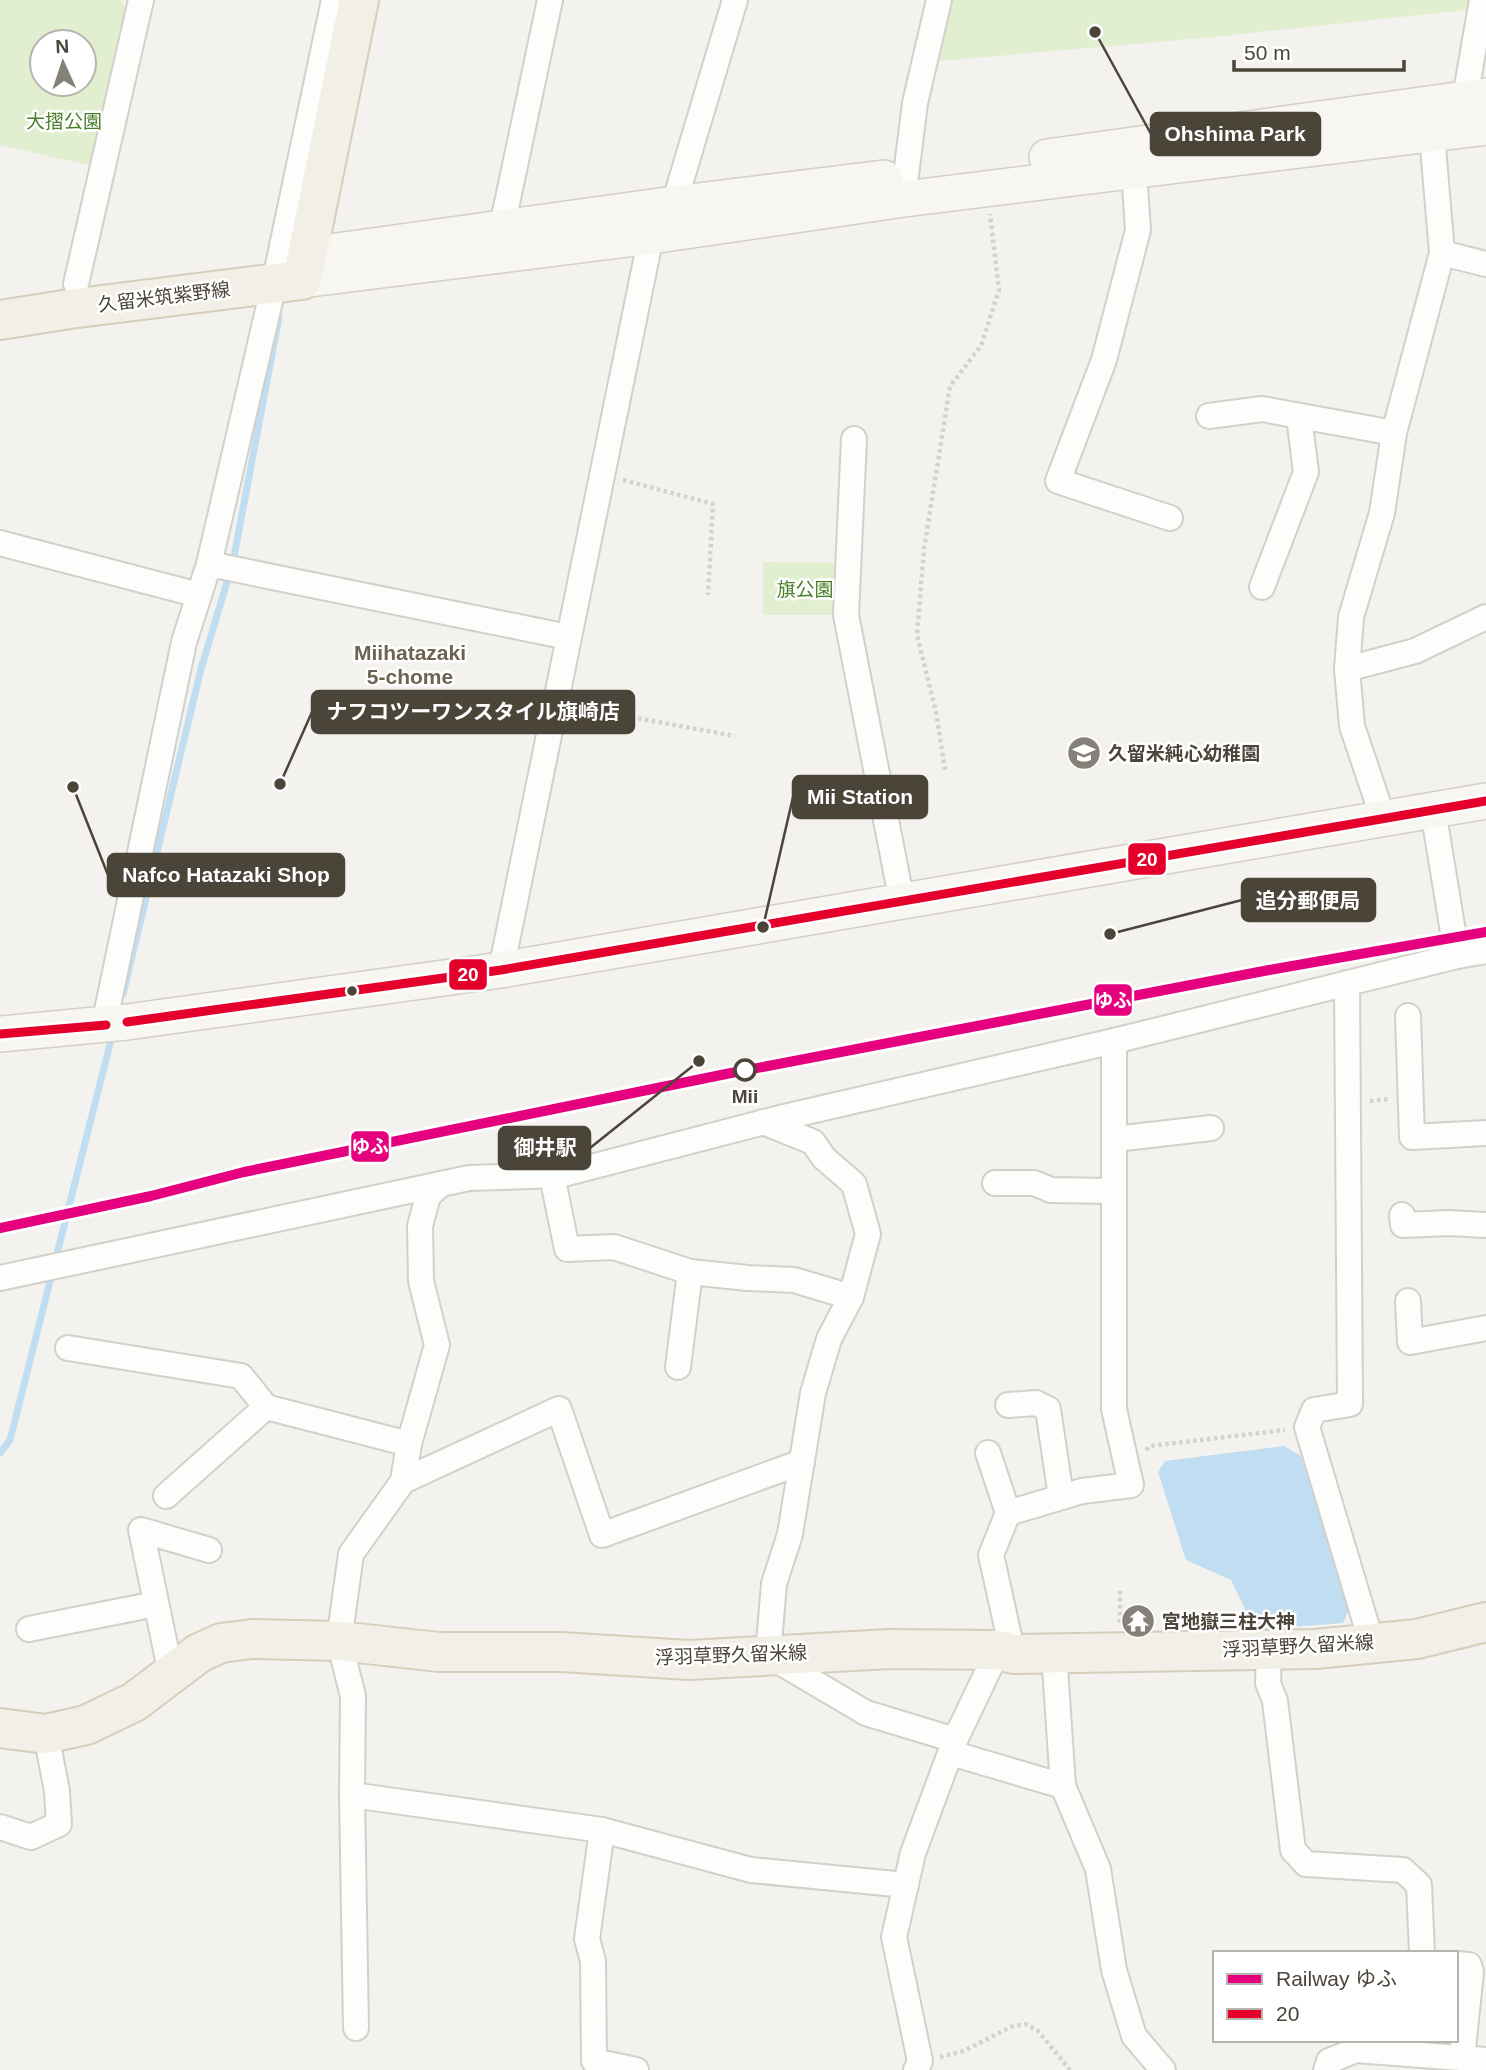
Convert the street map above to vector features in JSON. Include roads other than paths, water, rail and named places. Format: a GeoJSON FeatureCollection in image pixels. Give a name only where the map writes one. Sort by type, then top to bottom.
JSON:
{"type":"FeatureCollection","features":[{"type":"Feature","properties":{"kind":"main road"},"geometry":{"type":"LineString","coordinates":[[291,270],[359,0]]}},
{"type":"Feature","properties":{"kind":"main road","name":"久留米筑紫野線"},"geometry":{"type":"LineString","coordinates":[[0,296],[76,284],[291,270]]}},
{"type":"Feature","properties":{"kind":"main road","name":"久留米筑紫野線"},"geometry":{"type":"LineString","coordinates":[[0,320],[291,270]]}},
{"type":"Feature","properties":{"kind":"main road","name":"浮羽草野久留米線"},"geometry":{"type":"LineString","coordinates":[[0,1728],[46,1734],[86,1725],[134,1702],[199,1653],[221,1643],[252,1639],[339,1641],[439,1652],[561,1652],[689,1660],[890,1648],[1006,1652],[1315,1649],[1417,1639],[1486,1622]]}},
{"type":"Feature","properties":{"kind":"street"},"geometry":{"type":"LineString","coordinates":[[76,284],[141,0]]}},
{"type":"Feature","properties":{"kind":"street"},"geometry":{"type":"LineString","coordinates":[[112,1024],[184,642],[209,564],[291,270],[334,0]]}},
{"type":"Feature","properties":{"kind":"street"},"geometry":{"type":"LineString","coordinates":[[499,242],[550,0]]}},
{"type":"Feature","properties":{"kind":"street"},"geometry":{"type":"LineString","coordinates":[[501,970],[651,236],[674,204],[735,0]]}},
{"type":"Feature","properties":{"kind":"street"},"geometry":{"type":"LineString","coordinates":[[906,175],[915,103],[939,0]]}},
{"type":"Feature","properties":{"kind":"street"},"geometry":{"type":"LineString","coordinates":[[1432,135],[1475,97],[1482,0]]}},
{"type":"Feature","properties":{"kind":"street"},"geometry":{"type":"LineString","coordinates":[[291,270],[499,242],[674,204],[1475,97]]}},
{"type":"Feature","properties":{"kind":"street"},"geometry":{"type":"LineString","coordinates":[[499,242],[651,236],[987,188],[1486,127]]}},
{"type":"Feature","properties":{"kind":"street"},"geometry":{"type":"LineString","coordinates":[[1383,818],[1352,726],[1347,669],[1351,617],[1382,513],[1394,433],[1442,253],[1432,135]]}},
{"type":"Feature","properties":{"kind":"street"},"geometry":{"type":"LineString","coordinates":[[1134,170],[1139,230],[1104,360],[1059,481],[1170,518]]}},
{"type":"Feature","properties":{"kind":"street"},"geometry":{"type":"LineString","coordinates":[[1442,253],[1486,264]]}},
{"type":"Feature","properties":{"kind":"street"},"geometry":{"type":"LineString","coordinates":[[1209,416],[1262,409],[1394,433]]}},
{"type":"Feature","properties":{"kind":"street"},"geometry":{"type":"LineString","coordinates":[[1262,587],[1306,472],[1299,417]]}},
{"type":"Feature","properties":{"kind":"street"},"geometry":{"type":"LineString","coordinates":[[854,439],[846,615],[902,902]]}},
{"type":"Feature","properties":{"kind":"street"},"geometry":{"type":"LineString","coordinates":[[0,543],[199,595]]}},
{"type":"Feature","properties":{"kind":"street"},"geometry":{"type":"LineString","coordinates":[[209,564],[568,637]]}},
{"type":"Feature","properties":{"kind":"street"},"geometry":{"type":"LineString","coordinates":[[1347,669],[1415,651],[1486,617]]}},
{"type":"Feature","properties":{"kind":"street"},"geometry":{"type":"LineString","coordinates":[[0,1034],[112,1024],[501,970],[1486,801]]}},
{"type":"Feature","properties":{"kind":"street"},"geometry":{"type":"LineString","coordinates":[[1433,810],[1457,956]]}},
{"type":"Feature","properties":{"kind":"street"},"geometry":{"type":"LineString","coordinates":[[0,1278],[469,1178],[552,1176],[763,1122],[1486,951]]}},
{"type":"Feature","properties":{"kind":"street"},"geometry":{"type":"LineString","coordinates":[[1347,983],[1350,1404],[1314,1410],[1307,1427],[1372,1644]]}},
{"type":"Feature","properties":{"kind":"street"},"geometry":{"type":"LineString","coordinates":[[1408,1016],[1412,1137],[1486,1133]]}},
{"type":"Feature","properties":{"kind":"street"},"geometry":{"type":"LineString","coordinates":[[1008,1513],[1082,1491],[1131,1485],[1114,1409],[1114,1041]]}},
{"type":"Feature","properties":{"kind":"street"},"geometry":{"type":"LineString","coordinates":[[763,1122],[813,1142],[824,1158],[854,1184],[868,1234],[851,1297],[829,1339],[813,1393],[790,1534],[774,1584],[768,1655],[866,1713],[1063,1786]]}},
{"type":"Feature","properties":{"kind":"street"},"geometry":{"type":"LineString","coordinates":[[1115,1139],[1211,1128]]}},
{"type":"Feature","properties":{"kind":"street"},"geometry":{"type":"LineString","coordinates":[[552,1176],[567,1249],[614,1247],[690,1272],[794,1280],[851,1297]]}},
{"type":"Feature","properties":{"kind":"street"},"geometry":{"type":"LineString","coordinates":[[995,1183],[1034,1183],[1051,1190],[1114,1191]]}},
{"type":"Feature","properties":{"kind":"street"},"geometry":{"type":"LineString","coordinates":[[356,2028],[352,1795],[354,1696],[339,1641],[351,1554],[403,1480],[409,1444],[437,1345],[421,1281],[420,1226],[428,1196],[441,1184]]}},
{"type":"Feature","properties":{"kind":"street"},"geometry":{"type":"LineString","coordinates":[[1402,1215],[1403,1225],[1486,1225]]}},
{"type":"Feature","properties":{"kind":"street"},"geometry":{"type":"LineString","coordinates":[[678,1367],[690,1272]]}},
{"type":"Feature","properties":{"kind":"street"},"geometry":{"type":"LineString","coordinates":[[1408,1301],[1410,1342],[1486,1328]]}},
{"type":"Feature","properties":{"kind":"street"},"geometry":{"type":"LineString","coordinates":[[68,1348],[241,1376],[266,1407],[409,1444]]}},
{"type":"Feature","properties":{"kind":"street"},"geometry":{"type":"LineString","coordinates":[[1008,1405],[1037,1403],[1048,1409],[1061,1497]]}},
{"type":"Feature","properties":{"kind":"street"},"geometry":{"type":"LineString","coordinates":[[166,1496],[266,1407]]}},
{"type":"Feature","properties":{"kind":"street"},"geometry":{"type":"LineString","coordinates":[[403,1480],[559,1409],[603,1535],[802,1462]]}},
{"type":"Feature","properties":{"kind":"street"},"geometry":{"type":"LineString","coordinates":[[918,2066],[894,1937],[913,1853],[953,1746],[1006,1652],[991,1555],[1008,1513],[988,1453]]}},
{"type":"Feature","properties":{"kind":"street"},"geometry":{"type":"LineString","coordinates":[[171,1674],[141,1531],[209,1550]]}},
{"type":"Feature","properties":{"kind":"street"},"geometry":{"type":"LineString","coordinates":[[29,1629],[156,1604]]}},
{"type":"Feature","properties":{"kind":"street"},"geometry":{"type":"LineString","coordinates":[[1269,1649],[1268,1683],[1275,1701],[1293,1850],[1307,1864],[1403,1870],[1419,1885],[1422,1951]]}},
{"type":"Feature","properties":{"kind":"street"},"geometry":{"type":"LineString","coordinates":[[1054,1652],[1063,1786],[1098,1868],[1114,1970],[1134,2036],[1163,2070]]}},
{"type":"Feature","properties":{"kind":"street"},"geometry":{"type":"LineString","coordinates":[[0,1827],[31,1837],[59,1824],[57,1791],[46,1734]]}},
{"type":"Feature","properties":{"kind":"street"},"geometry":{"type":"LineString","coordinates":[[352,1795],[602,1830],[751,1870],[906,1885]]}},
{"type":"Feature","properties":{"kind":"street"},"geometry":{"type":"LineString","coordinates":[[602,1830],[587,1940],[593,1961],[594,2061],[636,2070]]}},
{"type":"Feature","properties":{"kind":"street"},"geometry":{"type":"LineString","coordinates":[[1326,2070],[1329,2061],[1356,2045],[1474,2059],[1471,1972],[1469,1965],[1458,1964]]}},
{"type":"Feature","properties":{"kind":"water"},"geometry":{"type":"Polygon","coordinates":[[[1284,1446],[1301,1456],[1349,1609],[1343,1623],[1255,1630],[1231,1580],[1186,1560],[1158,1472],[1165,1461],[1284,1446]]]}},
{"type":"Feature","properties":{"kind":"waterway"},"geometry":{"type":"LineString","coordinates":[[123,994],[201,669],[233,562],[279,317]]}},
{"type":"Feature","properties":{"kind":"waterway"},"geometry":{"type":"LineString","coordinates":[[0,1453],[10,1440],[113,1032]]}},
{"type":"Feature","properties":{"kind":"rail line","name":"ゆふ"},"geometry":{"type":"LineString","coordinates":[[0,1228],[151,1196],[244,1172],[726,1074],[1269,970],[1486,932]]}},
{"type":"Feature","properties":{"kind":"place","name":"Ohshima Park"},"geometry":{"type":"Point","coordinates":[1095,32]}},
{"type":"Feature","properties":{"kind":"place","name":"久留米純心幼稚園"},"geometry":{"type":"Point","coordinates":[1084,753]}},
{"type":"Feature","properties":{"kind":"place","name":"ナフコツーワンスタイル旗崎店"},"geometry":{"type":"Point","coordinates":[280,784]}},
{"type":"Feature","properties":{"kind":"place","name":"Nafco Hatazaki Shop"},"geometry":{"type":"Point","coordinates":[73,787]}},
{"type":"Feature","properties":{"kind":"place","name":"Mii Station"},"geometry":{"type":"Point","coordinates":[763,927]}},
{"type":"Feature","properties":{"kind":"place","name":"追分郵便局"},"geometry":{"type":"Point","coordinates":[1110,934]}},
{"type":"Feature","properties":{"kind":"place","name":"御井駅"},"geometry":{"type":"Point","coordinates":[699,1061]}},
{"type":"Feature","properties":{"kind":"place","name":"Mii"},"geometry":{"type":"Point","coordinates":[745,1070]}},
{"type":"Feature","properties":{"kind":"place","name":"宮地嶽三柱大神"},"geometry":{"type":"Point","coordinates":[1138,1621]}},
{"type":"Feature","properties":{"kind":"district","name":"Miihatazaki 5-chome"},"geometry":{"type":"Point","coordinates":[410,664]}},
{"type":"Feature","properties":{"kind":"park label","name":"大摺公園"},"geometry":{"type":"Point","coordinates":[64,121]}},
{"type":"Feature","properties":{"kind":"park label","name":"旗公園"},"geometry":{"type":"Point","coordinates":[805,589]}}]}
